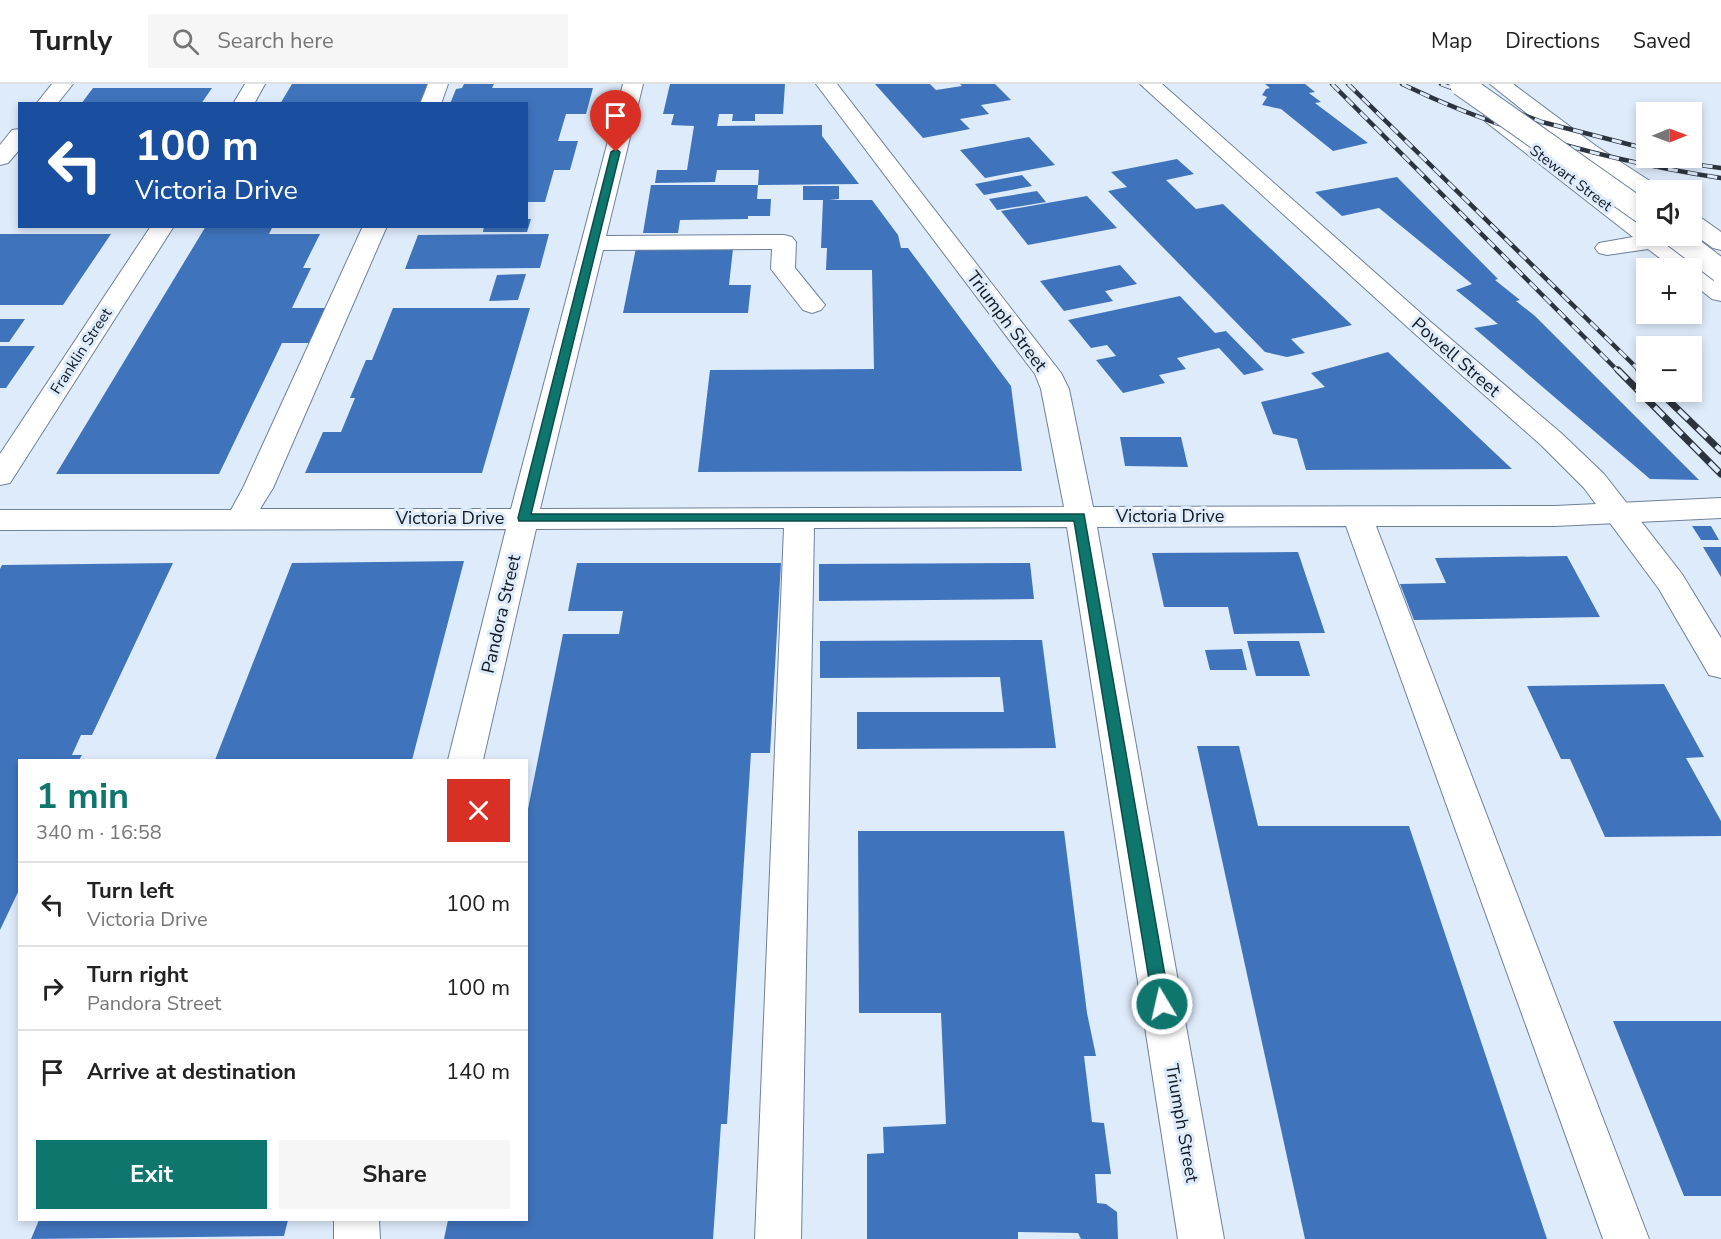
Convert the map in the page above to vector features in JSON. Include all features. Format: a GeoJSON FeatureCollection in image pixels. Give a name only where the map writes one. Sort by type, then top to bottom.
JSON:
{"type":"FeatureCollection","features":[{"type":"Feature","properties":{"kind":"street"},"geometry":{"type":"LineString","coordinates":[[48,102],[63,84]]}},
{"type":"Feature","properties":{"kind":"street"},"geometry":{"type":"LineString","coordinates":[[244,102],[255,84]]}},
{"type":"Feature","properties":{"kind":"street"},"geometry":{"type":"LineString","coordinates":[[431,102],[438,84]]}},
{"type":"Feature","properties":{"kind":"street","name":"Pandora Street"},"geometry":{"type":"LineString","coordinates":[[466,759],[633,84]]}},
{"type":"Feature","properties":{"kind":"street","name":"Triumph Street"},"geometry":{"type":"LineString","coordinates":[[826,84],[1048,374],[1055,389],[1079,517],[1202,1239]]}},
{"type":"Feature","properties":{"kind":"street","name":"Powell Street"},"geometry":{"type":"LineString","coordinates":[[1150,84],[1414,321],[1551,439],[1594,482],[1671,582],[1721,666]]}},
{"type":"Feature","properties":{"kind":"street","name":"Stewart Street"},"geometry":{"type":"LineString","coordinates":[[1456,84],[1503,126],[1636,219]]}},
{"type":"Feature","properties":{"kind":"street"},"geometry":{"type":"LineString","coordinates":[[1461,84],[1636,207]]}},
{"type":"Feature","properties":{"kind":"street","name":"Stewart Street"},"geometry":{"type":"LineString","coordinates":[[1500,84],[1588,151],[1636,182]]}},
{"type":"Feature","properties":{"kind":"street"},"geometry":{"type":"LineString","coordinates":[[0,158],[18,137]]}},
{"type":"Feature","properties":{"kind":"street","name":"Franklin Street"},"geometry":{"type":"LineString","coordinates":[[0,476],[162,228]]}},
{"type":"Feature","properties":{"kind":"street"},"geometry":{"type":"LineString","coordinates":[[240,519],[258,488],[374,228]]}},
{"type":"Feature","properties":{"kind":"street"},"geometry":{"type":"LineString","coordinates":[[593,243],[784,242],[783,269],[812,305]]}},
{"type":"Feature","properties":{"kind":"street"},"geometry":{"type":"LineString","coordinates":[[1607,248],[1636,243]]}},
{"type":"Feature","properties":{"kind":"street","name":"Stewart Street"},"geometry":{"type":"LineString","coordinates":[[1670,246],[1680,258]]}},
{"type":"Feature","properties":{"kind":"street"},"geometry":{"type":"LineString","coordinates":[[1678,246],[1721,271]]}},
{"type":"Feature","properties":{"kind":"street"},"geometry":{"type":"LineString","coordinates":[[1702,279],[1721,294]]}},
{"type":"Feature","properties":{"kind":"street","name":"Victoria Drive"},"geometry":{"type":"LineString","coordinates":[[0,520],[1555,516],[1721,508]]}},
{"type":"Feature","properties":{"kind":"street"},"geometry":{"type":"LineString","coordinates":[[1357,516],[1626,1239]]}},
{"type":"Feature","properties":{"kind":"street"},"geometry":{"type":"LineString","coordinates":[[778,1239],[799,518]]}},
{"type":"Feature","properties":{"kind":"street"},"geometry":{"type":"LineString","coordinates":[[357,1221],[357,1239]]}},
{"type":"Feature","properties":{"kind":"building"},"geometry":{"type":"Polygon","coordinates":[[[292,84],[430,84],[422,102],[281,102],[292,84]]]}},
{"type":"Feature","properties":{"kind":"building"},"geometry":{"type":"Polygon","coordinates":[[[464,84],[494,84],[492,88],[593,88],[586,114],[566,114],[558,141],[578,141],[570,170],[554,170],[545,202],[528,202],[528,102],[451,102],[456,89],[462,88],[464,84]]]}},
{"type":"Feature","properties":{"kind":"building"},"geometry":{"type":"Polygon","coordinates":[[[670,84],[785,84],[783,114],[755,114],[755,121],[732,121],[733,114],[719,114],[717,126],[822,125],[822,136],[859,184],[758,185],[759,170],[717,170],[715,182],[655,183],[657,170],[687,170],[694,126],[671,125],[674,114],[663,114],[670,84]]]}},
{"type":"Feature","properties":{"kind":"building"},"geometry":{"type":"Polygon","coordinates":[[[875,84],[930,84],[936,90],[962,86],[960,84],[995,84],[1011,100],[981,105],[989,114],[960,119],[970,129],[923,138],[875,84]]]}},
{"type":"Feature","properties":{"kind":"building"},"geometry":{"type":"Polygon","coordinates":[[[1265,84],[1305,84],[1315,92],[1309,93],[1321,102],[1315,103],[1368,143],[1333,151],[1281,109],[1262,105],[1267,97],[1262,95],[1266,89],[1270,88],[1265,84]]]}},
{"type":"Feature","properties":{"kind":"building"},"geometry":{"type":"Polygon","coordinates":[[[93,88],[212,88],[202,102],[82,102],[93,88]]]}},
{"type":"Feature","properties":{"kind":"building"},"geometry":{"type":"Polygon","coordinates":[[[1029,137],[1055,165],[985,178],[960,150],[1029,137]]]}},
{"type":"Feature","properties":{"kind":"building"},"geometry":{"type":"Polygon","coordinates":[[[1177,159],[1194,174],[1166,180],[1196,209],[1223,204],[1352,325],[1291,339],[1305,353],[1287,357],[1265,352],[1108,191],[1127,187],[1111,172],[1177,159]]]}},
{"type":"Feature","properties":{"kind":"building"},"geometry":{"type":"Polygon","coordinates":[[[1022,175],[1032,186],[984,195],[975,184],[1022,175]]]}},
{"type":"Feature","properties":{"kind":"building"},"geometry":{"type":"Polygon","coordinates":[[[1397,177],[1498,279],[1495,280],[1520,300],[1516,301],[1535,316],[1699,480],[1650,479],[1474,328],[1498,324],[1456,290],[1472,284],[1379,208],[1342,216],[1315,192],[1397,177]]]}},
{"type":"Feature","properties":{"kind":"building"},"geometry":{"type":"Polygon","coordinates":[[[651,185],[758,185],[757,199],[771,199],[770,216],[748,216],[748,219],[680,220],[678,233],[643,233],[651,185]]]}},
{"type":"Feature","properties":{"kind":"building"},"geometry":{"type":"Polygon","coordinates":[[[803,186],[839,186],[839,199],[829,200],[872,200],[898,235],[901,248],[908,248],[1011,386],[1022,471],[698,472],[710,370],[874,369],[872,270],[826,270],[827,248],[821,248],[823,200],[803,200],[803,186]]]}},
{"type":"Feature","properties":{"kind":"building"},"geometry":{"type":"Polygon","coordinates":[[[1037,191],[1046,202],[997,210],[989,199],[1037,191]]]}},
{"type":"Feature","properties":{"kind":"building"},"geometry":{"type":"Polygon","coordinates":[[[1087,196],[1117,228],[1028,245],[1001,211],[1087,196]]]}},
{"type":"Feature","properties":{"kind":"building"},"geometry":{"type":"Polygon","coordinates":[[[528,219],[531,219],[527,232],[483,232],[484,228],[528,228],[528,219]]]}},
{"type":"Feature","properties":{"kind":"building"},"geometry":{"type":"Polygon","coordinates":[[[205,228],[272,228],[269,234],[320,234],[303,268],[311,268],[292,308],[329,308],[313,343],[282,343],[219,474],[56,474],[205,228]]]}},
{"type":"Feature","properties":{"kind":"building"},"geometry":{"type":"Polygon","coordinates":[[[0,234],[111,234],[63,305],[0,305],[0,234]]]}},
{"type":"Feature","properties":{"kind":"building"},"geometry":{"type":"Polygon","coordinates":[[[549,234],[540,268],[405,269],[418,235],[549,234]]]}},
{"type":"Feature","properties":{"kind":"building"},"geometry":{"type":"Polygon","coordinates":[[[636,248],[733,249],[729,285],[751,285],[748,313],[623,313],[636,248]]]}},
{"type":"Feature","properties":{"kind":"building"},"geometry":{"type":"Polygon","coordinates":[[[1120,265],[1137,284],[1105,291],[1113,301],[1064,311],[1040,281],[1120,265]]]}},
{"type":"Feature","properties":{"kind":"building"},"geometry":{"type":"Polygon","coordinates":[[[526,274],[518,300],[489,301],[497,275],[526,274]]]}},
{"type":"Feature","properties":{"kind":"building"},"geometry":{"type":"Polygon","coordinates":[[[1180,296],[1215,333],[1226,331],[1264,370],[1244,375],[1219,348],[1177,358],[1186,369],[1159,375],[1165,383],[1123,393],[1096,360],[1116,356],[1107,345],[1091,348],[1068,320],[1180,296]]]}},
{"type":"Feature","properties":{"kind":"building"},"geometry":{"type":"Polygon","coordinates":[[[393,308],[530,308],[482,473],[305,473],[323,432],[341,432],[355,398],[350,398],[366,360],[372,360],[393,308]]]}},
{"type":"Feature","properties":{"kind":"building"},"geometry":{"type":"Polygon","coordinates":[[[0,319],[25,319],[9,342],[0,342],[0,319]]]}},
{"type":"Feature","properties":{"kind":"building"},"geometry":{"type":"Polygon","coordinates":[[[0,346],[35,346],[6,388],[0,388],[0,346]]]}},
{"type":"Feature","properties":{"kind":"building"},"geometry":{"type":"Polygon","coordinates":[[[1388,352],[1512,469],[1306,470],[1297,439],[1273,434],[1261,402],[1325,387],[1311,373],[1388,352]]]}},
{"type":"Feature","properties":{"kind":"building"},"geometry":{"type":"Polygon","coordinates":[[[1120,437],[1181,437],[1188,467],[1125,466],[1120,437]]]}},
{"type":"Feature","properties":{"kind":"building"},"geometry":{"type":"Polygon","coordinates":[[[1692,526],[1711,526],[1719,540],[1701,540],[1692,526]]]}},
{"type":"Feature","properties":{"kind":"building"},"geometry":{"type":"Polygon","coordinates":[[[1703,547],[1721,547],[1721,577],[1703,547]]]}},
{"type":"Feature","properties":{"kind":"building"},"geometry":{"type":"Polygon","coordinates":[[[1298,552],[1325,633],[1234,634],[1228,607],[1164,607],[1152,553],[1298,552]]]}},
{"type":"Feature","properties":{"kind":"building"},"geometry":{"type":"Polygon","coordinates":[[[1567,556],[1600,617],[1414,620],[1400,584],[1446,583],[1435,558],[1567,556]]]}},
{"type":"Feature","properties":{"kind":"building"},"geometry":{"type":"Polygon","coordinates":[[[464,561],[412,759],[215,759],[292,563],[464,561]]]}},
{"type":"Feature","properties":{"kind":"building"},"geometry":{"type":"Polygon","coordinates":[[[173,563],[92,735],[81,735],[72,755],[82,755],[80,759],[18,759],[18,892],[0,930],[0,569],[2,565],[173,563]]]}},
{"type":"Feature","properties":{"kind":"building"},"geometry":{"type":"Polygon","coordinates":[[[577,563],[781,563],[770,753],[751,753],[727,1124],[721,1124],[713,1239],[444,1239],[448,1221],[528,1221],[528,809],[563,634],[619,634],[623,611],[568,611],[577,563]]]}},
{"type":"Feature","properties":{"kind":"building"},"geometry":{"type":"Polygon","coordinates":[[[1030,563],[1034,599],[819,601],[819,564],[1030,563]]]}},
{"type":"Feature","properties":{"kind":"building"},"geometry":{"type":"Polygon","coordinates":[[[1042,640],[1056,748],[857,749],[857,712],[1004,712],[1000,677],[820,678],[820,641],[1042,640]]]}},
{"type":"Feature","properties":{"kind":"building"},"geometry":{"type":"Polygon","coordinates":[[[1247,641],[1299,641],[1310,676],[1256,676],[1247,641]]]}},
{"type":"Feature","properties":{"kind":"building"},"geometry":{"type":"Polygon","coordinates":[[[1242,649],[1247,670],[1210,670],[1205,650],[1242,649]]]}},
{"type":"Feature","properties":{"kind":"building"},"geometry":{"type":"Polygon","coordinates":[[[1664,684],[1704,757],[1686,758],[1721,821],[1721,836],[1605,837],[1570,759],[1561,759],[1527,686],[1664,684]]]}},
{"type":"Feature","properties":{"kind":"building"},"geometry":{"type":"Polygon","coordinates":[[[1197,746],[1239,746],[1258,826],[1409,826],[1547,1239],[1305,1239],[1197,746]]]}},
{"type":"Feature","properties":{"kind":"building"},"geometry":{"type":"Polygon","coordinates":[[[858,831],[1064,831],[1087,1013],[1096,1056],[1084,1056],[1092,1122],[1104,1123],[1111,1174],[1095,1174],[1097,1203],[1106,1204],[1117,1212],[1118,1239],[1081,1239],[1078,1233],[1018,1232],[1018,1239],[867,1239],[867,1154],[884,1153],[883,1127],[946,1124],[941,1013],[859,1013],[858,831]]]}},
{"type":"Feature","properties":{"kind":"building"},"geometry":{"type":"Polygon","coordinates":[[[1613,1021],[1721,1021],[1721,1196],[1684,1196],[1613,1021]]]}},
{"type":"Feature","properties":{"kind":"building"},"geometry":{"type":"Polygon","coordinates":[[[39,1221],[288,1221],[284,1236],[31,1239],[39,1221]]]}},
{"type":"Feature","properties":{"kind":"railway"},"geometry":{"type":"LineString","coordinates":[[1332,84],[1619,372]]}},
{"type":"Feature","properties":{"kind":"railway"},"geometry":{"type":"LineString","coordinates":[[1348,84],[1636,367]]}},
{"type":"Feature","properties":{"kind":"railway"},"geometry":{"type":"LineString","coordinates":[[1402,84],[1479,117],[1558,143],[1639,163],[1721,178]]}},
{"type":"Feature","properties":{"kind":"railway"},"geometry":{"type":"LineString","coordinates":[[1441,84],[1542,122],[1636,146]]}},
{"type":"Feature","properties":{"kind":"railway"},"geometry":{"type":"LineString","coordinates":[[1702,165],[1721,168]]}},
{"type":"Feature","properties":{"kind":"railway"},"geometry":{"type":"LineString","coordinates":[[1618,370],[1721,474]]}},
{"type":"Feature","properties":{"kind":"railway"},"geometry":{"type":"LineString","coordinates":[[1670,402],[1721,451]]}},
{"type":"Feature","properties":{"kind":"route"},"geometry":{"type":"LineString","coordinates":[[616,152],[524,518],[1079,517],[1162,1004]]}}]}
